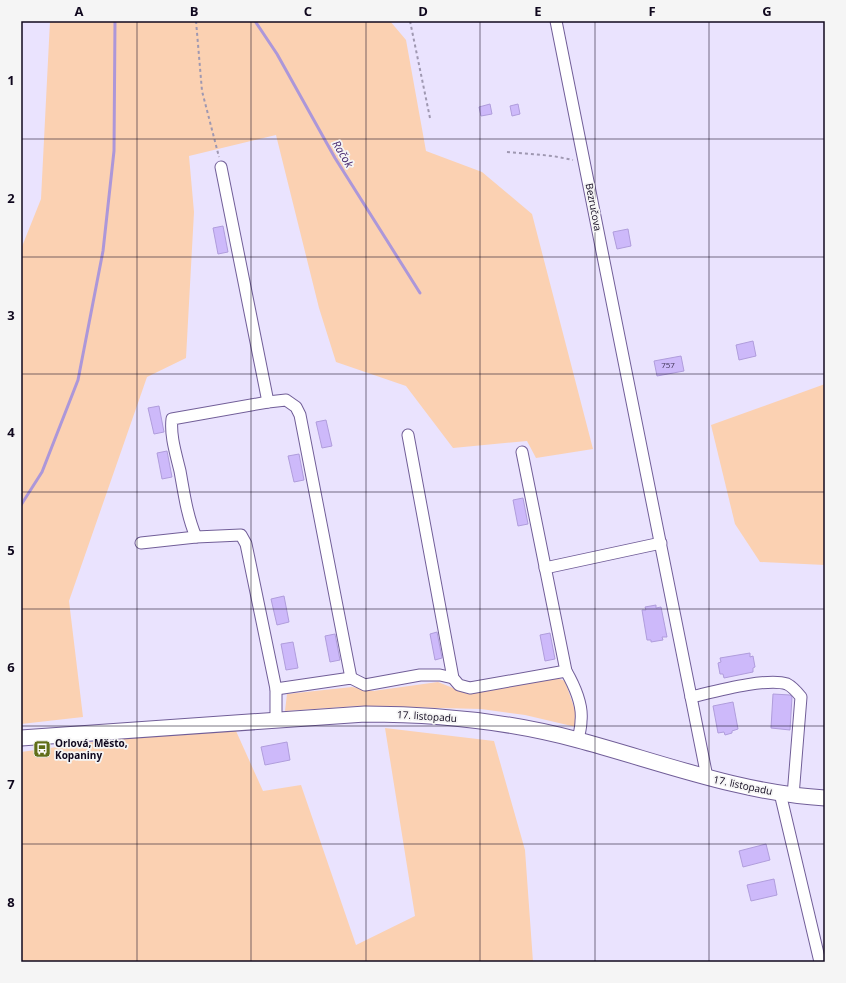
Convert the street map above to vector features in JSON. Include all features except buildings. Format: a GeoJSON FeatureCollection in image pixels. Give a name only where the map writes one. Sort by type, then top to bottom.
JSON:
{"type":"FeatureCollection","features":[{"type":"Feature","properties":{"kind":"main road","name":"17. listopadu"},"geometry":{"type":"LineString","coordinates":[[21,738],[364,714],[407,714],[505,724],[578,740],[738,785],[787,794],[825,798]]}},
{"type":"Feature","properties":{"kind":"street","name":"Bezručova"},"geometry":{"type":"LineString","coordinates":[[556,21],[707,777]]}},
{"type":"Feature","properties":{"kind":"street"},"geometry":{"type":"LineString","coordinates":[[221,168],[268,402]]}},
{"type":"Feature","properties":{"kind":"street"},"geometry":{"type":"LineString","coordinates":[[196,537],[191,526],[177,460],[171,426],[172,419],[286,400],[296,407],[300,415],[351,678]]}},
{"type":"Feature","properties":{"kind":"street"},"geometry":{"type":"LineString","coordinates":[[408,435],[453,678],[459,685],[470,688],[566,671]]}},
{"type":"Feature","properties":{"kind":"street"},"geometry":{"type":"LineString","coordinates":[[522,452],[544,568],[566,671],[575,686],[581,720],[578,740]]}},
{"type":"Feature","properties":{"kind":"street"},"geometry":{"type":"LineString","coordinates":[[141,543],[196,537],[241,535],[246,544],[276,689],[276,720]]}},
{"type":"Feature","properties":{"kind":"street"},"geometry":{"type":"LineString","coordinates":[[544,568],[661,543]]}},
{"type":"Feature","properties":{"kind":"street"},"geometry":{"type":"LineString","coordinates":[[276,689],[351,678],[365,685],[420,675],[440,675],[453,678]]}},
{"type":"Feature","properties":{"kind":"street"},"geometry":{"type":"LineString","coordinates":[[691,697],[762,682],[782,683],[795,690],[801,697],[787,794],[820,962]]}},
{"type":"Feature","properties":{"kind":"path"},"geometry":{"type":"LineString","coordinates":[[196,21],[202,91],[221,168]]}},
{"type":"Feature","properties":{"kind":"path"},"geometry":{"type":"LineString","coordinates":[[410,21],[430,118]]}},
{"type":"Feature","properties":{"kind":"path"},"geometry":{"type":"LineString","coordinates":[[507,152],[553,156],[585,162]]}},
{"type":"Feature","properties":{"kind":"shaded area"},"geometry":{"type":"Polygon","coordinates":[[[50,21],[390,21],[406,40],[426,151],[482,172],[532,214],[593,449],[536,458],[527,441],[453,448],[406,386],[336,362],[319,308],[276,135],[189,156],[194,212],[186,358],[147,377],[69,601],[83,717],[21,724],[21,249],[41,199],[50,21]]]}},
{"type":"Feature","properties":{"kind":"shaded area"},"geometry":{"type":"Polygon","coordinates":[[[825,384],[825,565],[760,562],[735,524],[711,425],[825,384]]]}},
{"type":"Feature","properties":{"kind":"shaded area"},"geometry":{"type":"Polygon","coordinates":[[[557,678],[565,681],[577,716],[576,727],[525,715],[481,709],[360,706],[285,711],[287,694],[352,687],[373,691],[438,682],[468,694],[557,678]]]}},
{"type":"Feature","properties":{"kind":"shaded area"},"geometry":{"type":"Polygon","coordinates":[[[385,728],[494,741],[525,850],[533,962],[21,962],[21,752],[115,739],[236,731],[263,791],[301,785],[356,945],[415,916],[385,728]]]}},
{"type":"Feature","properties":{"kind":"waterway"},"geometry":{"type":"LineString","coordinates":[[21,505],[42,472],[78,380],[103,251],[114,151],[115,21]]}},
{"type":"Feature","properties":{"kind":"waterway","name":"Račok"},"geometry":{"type":"LineString","coordinates":[[255,21],[277,54],[335,158],[420,293]]}},
{"type":"Feature","properties":{"kind":"place","name":"Orlová, Město, Kopaniny"},"geometry":{"type":"Point","coordinates":[42,749]}}]}
